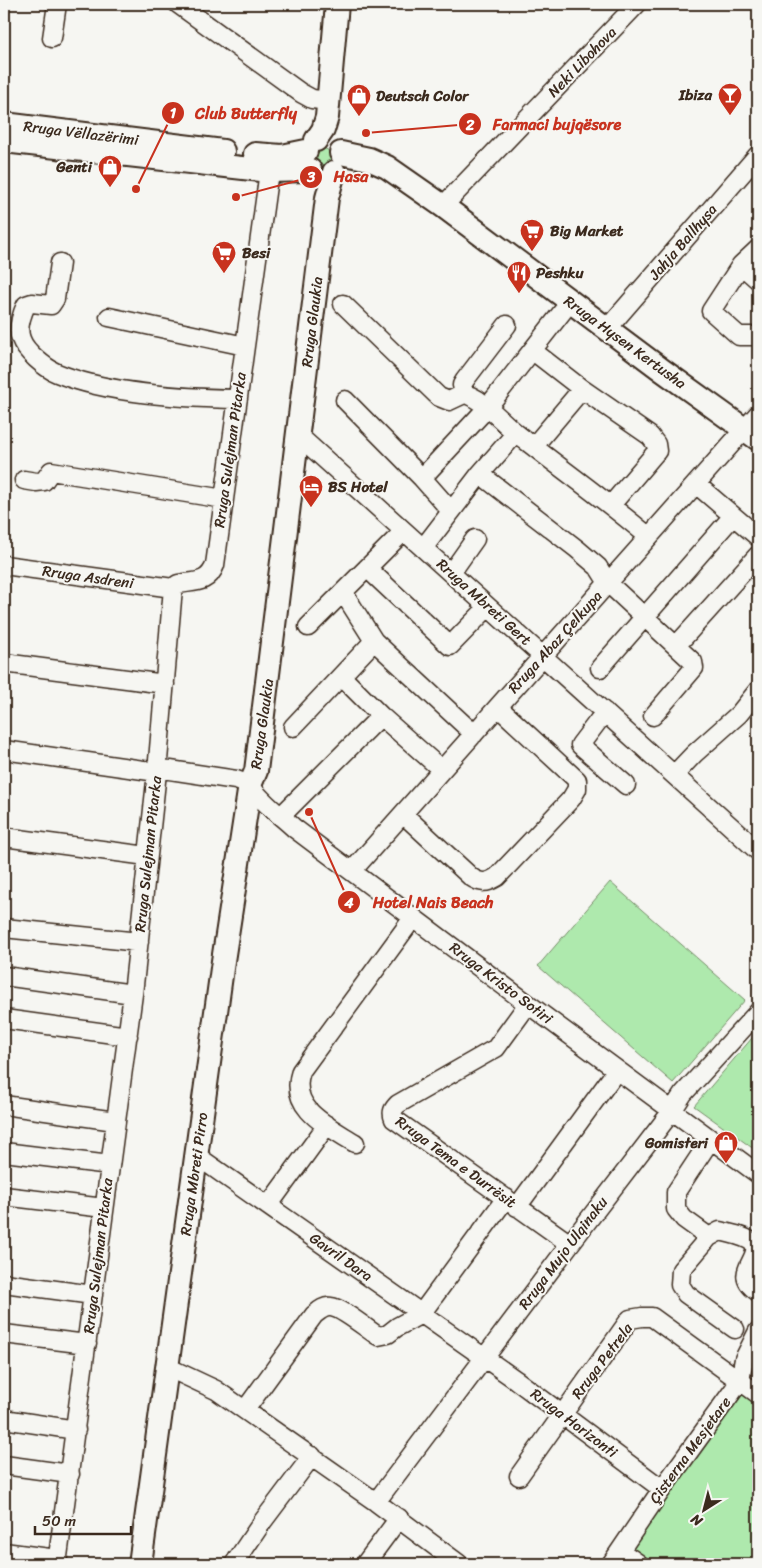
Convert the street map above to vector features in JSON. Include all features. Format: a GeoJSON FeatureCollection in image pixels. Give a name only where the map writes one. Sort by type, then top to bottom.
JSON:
{"type":"FeatureCollection","features":[{"type":"Feature","properties":{"kind":"main road","name":"Rruga Glaukia"},"geometry":{"type":"LineString","coordinates":[[250,785],[256,771],[259,752],[327,198],[323,158],[337,4]]}},
{"type":"Feature","properties":{"kind":"main road","name":"Rruga Glaukia"},"geometry":{"type":"LineString","coordinates":[[250,785],[245,769],[310,216],[323,158],[347,4]]}},
{"type":"Feature","properties":{"kind":"main road","name":"Rruga Vëllazërimi"},"geometry":{"type":"LineString","coordinates":[[4,124],[272,157],[323,158]]}},
{"type":"Feature","properties":{"kind":"main road","name":"Rruga Vëllazërimi"},"geometry":{"type":"LineString","coordinates":[[4,141],[269,171],[323,158]]}},
{"type":"Feature","properties":{"kind":"main road","name":"Rruga Hysen Kertusha"},"geometry":{"type":"LineString","coordinates":[[323,158],[369,159],[387,167],[443,206],[607,329],[754,427]]}},
{"type":"Feature","properties":{"kind":"main road","name":"Rruga Mbreti Pirro"},"geometry":{"type":"LineString","coordinates":[[140,1564],[223,961],[250,785]]}},
{"type":"Feature","properties":{"kind":"street"},"geometry":{"type":"LineString","coordinates":[[52,38],[57,4]]}},
{"type":"Feature","properties":{"kind":"street"},"geometry":{"type":"LineString","coordinates":[[178,4],[301,93],[312,98],[329,101]]}},
{"type":"Feature","properties":{"kind":"street","name":"Neki Libohova"},"geometry":{"type":"LineString","coordinates":[[443,206],[637,4]]}},
{"type":"Feature","properties":{"kind":"street","name":"Jahja Ballhysa"},"geometry":{"type":"LineString","coordinates":[[607,329],[758,155]]}},
{"type":"Feature","properties":{"kind":"street","name":"Rruga Sulejman Pitarka"},"geometry":{"type":"LineString","coordinates":[[57,1562],[94,1294],[115,1121],[128,1036],[157,770],[173,588],[178,584],[194,583],[212,573],[269,171]]}},
{"type":"Feature","properties":{"kind":"street"},"geometry":{"type":"LineString","coordinates":[[758,249],[741,266],[711,311],[739,336],[758,336]]}},
{"type":"Feature","properties":{"kind":"street"},"geometry":{"type":"LineString","coordinates":[[60,262],[55,299],[51,305],[32,303],[26,306],[20,324],[21,339],[38,360],[55,372],[110,388],[184,397],[238,398]]}},
{"type":"Feature","properties":{"kind":"street"},"geometry":{"type":"LineString","coordinates":[[741,266],[758,280]]}},
{"type":"Feature","properties":{"kind":"street"},"geometry":{"type":"LineString","coordinates":[[422,478],[487,408],[570,302]]}},
{"type":"Feature","properties":{"kind":"street"},"geometry":{"type":"LineString","coordinates":[[343,304],[439,397],[449,401],[464,394],[474,398],[649,537]]}},
{"type":"Feature","properties":{"kind":"street"},"geometry":{"type":"LineString","coordinates":[[109,317],[245,346]]}},
{"type":"Feature","properties":{"kind":"street"},"geometry":{"type":"LineString","coordinates":[[464,394],[462,385],[465,380],[507,325]]}},
{"type":"Feature","properties":{"kind":"street"},"geometry":{"type":"LineString","coordinates":[[533,351],[582,389],[650,436],[656,444],[656,451],[611,505]]}},
{"type":"Feature","properties":{"kind":"street"},"geometry":{"type":"LineString","coordinates":[[534,446],[582,389]]}},
{"type":"Feature","properties":{"kind":"street"},"geometry":{"type":"LineString","coordinates":[[344,400],[422,478],[451,511]]}},
{"type":"Feature","properties":{"kind":"street","name":"Rruga Abaz Çelkupa"},"geometry":{"type":"LineString","coordinates":[[352,870],[696,484],[754,427]]}},
{"type":"Feature","properties":{"kind":"street"},"geometry":{"type":"LineString","coordinates":[[424,547],[480,474],[516,433]]}},
{"type":"Feature","properties":{"kind":"street","name":"Rruga Mbreti Gert"},"geometry":{"type":"LineString","coordinates":[[298,435],[758,851]]}},
{"type":"Feature","properties":{"kind":"street"},"geometry":{"type":"LineString","coordinates":[[24,480],[44,481],[51,471],[224,498]]}},
{"type":"Feature","properties":{"kind":"street"},"geometry":{"type":"LineString","coordinates":[[480,474],[598,567],[608,583],[694,662],[694,668],[653,716]]}},
{"type":"Feature","properties":{"kind":"street"},"geometry":{"type":"LineString","coordinates":[[696,484],[758,537]]}},
{"type":"Feature","properties":{"kind":"street"},"geometry":{"type":"LineString","coordinates":[[600,668],[733,516]]}},
{"type":"Feature","properties":{"kind":"street"},"geometry":{"type":"LineString","coordinates":[[308,627],[404,531]]}},
{"type":"Feature","properties":{"kind":"street"},"geometry":{"type":"LineString","coordinates":[[451,573],[475,539]]}},
{"type":"Feature","properties":{"kind":"street"},"geometry":{"type":"LineString","coordinates":[[676,646],[758,555]]}},
{"type":"Feature","properties":{"kind":"street","name":"Rruga Asdreni"},"geometry":{"type":"LineString","coordinates":[[4,565],[173,588]]}},
{"type":"Feature","properties":{"kind":"street"},"geometry":{"type":"LineString","coordinates":[[368,568],[450,646],[488,607]]}},
{"type":"Feature","properties":{"kind":"street"},"geometry":{"type":"LineString","coordinates":[[343,592],[374,641],[474,734]]}},
{"type":"Feature","properties":{"kind":"street"},"geometry":{"type":"LineString","coordinates":[[293,727],[374,641]]}},
{"type":"Feature","properties":{"kind":"street"},"geometry":{"type":"LineString","coordinates":[[4,663],[165,684]]}},
{"type":"Feature","properties":{"kind":"street"},"geometry":{"type":"LineString","coordinates":[[341,676],[381,716],[442,770]]}},
{"type":"Feature","properties":{"kind":"street"},"geometry":{"type":"LineString","coordinates":[[674,775],[694,754],[739,714],[758,690]]}},
{"type":"Feature","properties":{"kind":"street"},"geometry":{"type":"LineString","coordinates":[[403,814],[471,877],[478,882],[488,882],[497,877],[571,799],[577,789],[577,780],[498,707]]}},
{"type":"Feature","properties":{"kind":"street"},"geometry":{"type":"LineString","coordinates":[[605,712],[580,745],[626,785]]}},
{"type":"Feature","properties":{"kind":"street"},"geometry":{"type":"LineString","coordinates":[[281,816],[381,716]]}},
{"type":"Feature","properties":{"kind":"street"},"geometry":{"type":"LineString","coordinates":[[4,750],[236,780],[250,785]]}},
{"type":"Feature","properties":{"kind":"street","name":"Rruga Kristo Sotiri"},"geometry":{"type":"LineString","coordinates":[[250,785],[262,800],[294,828],[758,1174]]}},
{"type":"Feature","properties":{"kind":"street"},"geometry":{"type":"LineString","coordinates":[[4,837],[148,856]]}},
{"type":"Feature","properties":{"kind":"street"},"geometry":{"type":"LineString","coordinates":[[355,1143],[305,1108],[299,1095],[297,1082],[301,1071],[413,918]]}},
{"type":"Feature","properties":{"kind":"street"},"geometry":{"type":"LineString","coordinates":[[4,928],[138,942]]}},
{"type":"Feature","properties":{"kind":"street"},"geometry":{"type":"LineString","coordinates":[[4,976],[133,994]]}},
{"type":"Feature","properties":{"kind":"street","name":"Rruga Tema e Durrësit"},"geometry":{"type":"LineString","coordinates":[[528,1004],[496,1048],[398,1104],[392,1111],[394,1119],[570,1244]]}},
{"type":"Feature","properties":{"kind":"street","name":"Rruga Mujo Ulqinaku"},"geometry":{"type":"LineString","coordinates":[[376,1502],[683,1094],[758,1012]]}},
{"type":"Feature","properties":{"kind":"street"},"geometry":{"type":"LineString","coordinates":[[4,1019],[128,1036]]}},
{"type":"Feature","properties":{"kind":"street"},"geometry":{"type":"LineString","coordinates":[[245,1410],[314,1315],[321,1309],[331,1307],[340,1310],[378,1336],[388,1334],[421,1314],[617,1070]]}},
{"type":"Feature","properties":{"kind":"street"},"geometry":{"type":"LineString","coordinates":[[4,1105],[115,1121]]}},
{"type":"Feature","properties":{"kind":"street"},"geometry":{"type":"LineString","coordinates":[[268,1206],[327,1125]]}},
{"type":"Feature","properties":{"kind":"street"},"geometry":{"type":"LineString","coordinates":[[709,1237],[684,1219],[676,1209],[676,1192],[711,1139]]}},
{"type":"Feature","properties":{"kind":"street"},"geometry":{"type":"LineString","coordinates":[[4,1152],[110,1165]]}},
{"type":"Feature","properties":{"kind":"street","name":"Gavril Dara"},"geometry":{"type":"LineString","coordinates":[[197,1156],[485,1358]]}},
{"type":"Feature","properties":{"kind":"street"},"geometry":{"type":"LineString","coordinates":[[4,1196],[104,1208]]}},
{"type":"Feature","properties":{"kind":"street"},"geometry":{"type":"LineString","coordinates":[[735,1329],[686,1294],[680,1285],[681,1270],[709,1237],[720,1231],[748,1240],[754,1244],[758,1254],[747,1276],[748,1283],[758,1292]]}},
{"type":"Feature","properties":{"kind":"street"},"geometry":{"type":"LineString","coordinates":[[4,1283],[94,1294]]}},
{"type":"Feature","properties":{"kind":"street","name":"Rruga Petrela"},"geometry":{"type":"LineString","coordinates":[[519,1476],[630,1319],[652,1318],[758,1394]]}},
{"type":"Feature","properties":{"kind":"street","name":"Çisterna Mesjetare"},"geometry":{"type":"LineString","coordinates":[[615,1558],[740,1381],[744,1359],[758,1331]]}},
{"type":"Feature","properties":{"kind":"street"},"geometry":{"type":"LineString","coordinates":[[4,1334],[87,1344]]}},
{"type":"Feature","properties":{"kind":"street","name":"Rruga Horizonti"},"geometry":{"type":"LineString","coordinates":[[485,1358],[662,1489]]}},
{"type":"Feature","properties":{"kind":"street"},"geometry":{"type":"LineString","coordinates":[[167,1367],[216,1390],[399,1518],[459,1564]]}},
{"type":"Feature","properties":{"kind":"street"},"geometry":{"type":"LineString","coordinates":[[4,1419],[76,1430]]}},
{"type":"Feature","properties":{"kind":"street"},"geometry":{"type":"LineString","coordinates":[[234,1564],[263,1521],[312,1456]]}},
{"type":"Feature","properties":{"kind":"street"},"geometry":{"type":"LineString","coordinates":[[4,1465],[70,1474]]}},
{"type":"Feature","properties":{"kind":"street"},"geometry":{"type":"LineString","coordinates":[[365,1564],[399,1518]]}},
{"type":"Feature","properties":{"kind":"street"},"geometry":{"type":"LineString","coordinates":[[4,1552],[57,1562]]}},
{"type":"Feature","properties":{"kind":"street"},"geometry":{"type":"LineString","coordinates":[[615,1558],[639,1564]]}},
{"type":"Feature","properties":{"kind":"green space"},"geometry":{"type":"Polygon","coordinates":[[[322,148],[328,151],[331,157],[328,163],[322,166],[316,163],[313,157],[316,151],[322,148]]]}},
{"type":"Feature","properties":{"kind":"green space"},"geometry":{"type":"Polygon","coordinates":[[[610,882],[745,1000],[673,1083],[538,966],[610,882]]]}},
{"type":"Feature","properties":{"kind":"green space"},"geometry":{"type":"Polygon","coordinates":[[[758,1031],[758,1152],[694,1106],[758,1031]]]}},
{"type":"Feature","properties":{"kind":"green space"},"geometry":{"type":"Polygon","coordinates":[[[745,1391],[758,1401],[758,1564],[655,1564],[632,1548],[745,1391]]]}},
{"type":"Feature","properties":{"kind":"place","name":"Ibiza"},"geometry":{"type":"Point","coordinates":[730,116]}},
{"type":"Feature","properties":{"kind":"place","name":"Deutsch Color"},"geometry":{"type":"Point","coordinates":[359,117]}},
{"type":"Feature","properties":{"kind":"place","name":"Farmaci bujqësore"},"geometry":{"type":"Point","coordinates":[366,133]}},
{"type":"Feature","properties":{"kind":"place","name":"Genti"},"geometry":{"type":"Point","coordinates":[110,188]}},
{"type":"Feature","properties":{"kind":"place","name":"Club Butterfly"},"geometry":{"type":"Point","coordinates":[136,189]}},
{"type":"Feature","properties":{"kind":"place","name":"Hasa"},"geometry":{"type":"Point","coordinates":[236,197]}},
{"type":"Feature","properties":{"kind":"place","name":"Big Market"},"geometry":{"type":"Point","coordinates":[532,252]}},
{"type":"Feature","properties":{"kind":"place","name":"Besi"},"geometry":{"type":"Point","coordinates":[224,274]}},
{"type":"Feature","properties":{"kind":"place","name":"Peshku"},"geometry":{"type":"Point","coordinates":[519,294]}},
{"type":"Feature","properties":{"kind":"place","name":"BS Hotel"},"geometry":{"type":"Point","coordinates":[311,508]}},
{"type":"Feature","properties":{"kind":"place","name":"Hotel Nais Beach"},"geometry":{"type":"Point","coordinates":[309,812]}},
{"type":"Feature","properties":{"kind":"place","name":"Gomisteri"},"geometry":{"type":"Point","coordinates":[726,1164]}}]}
